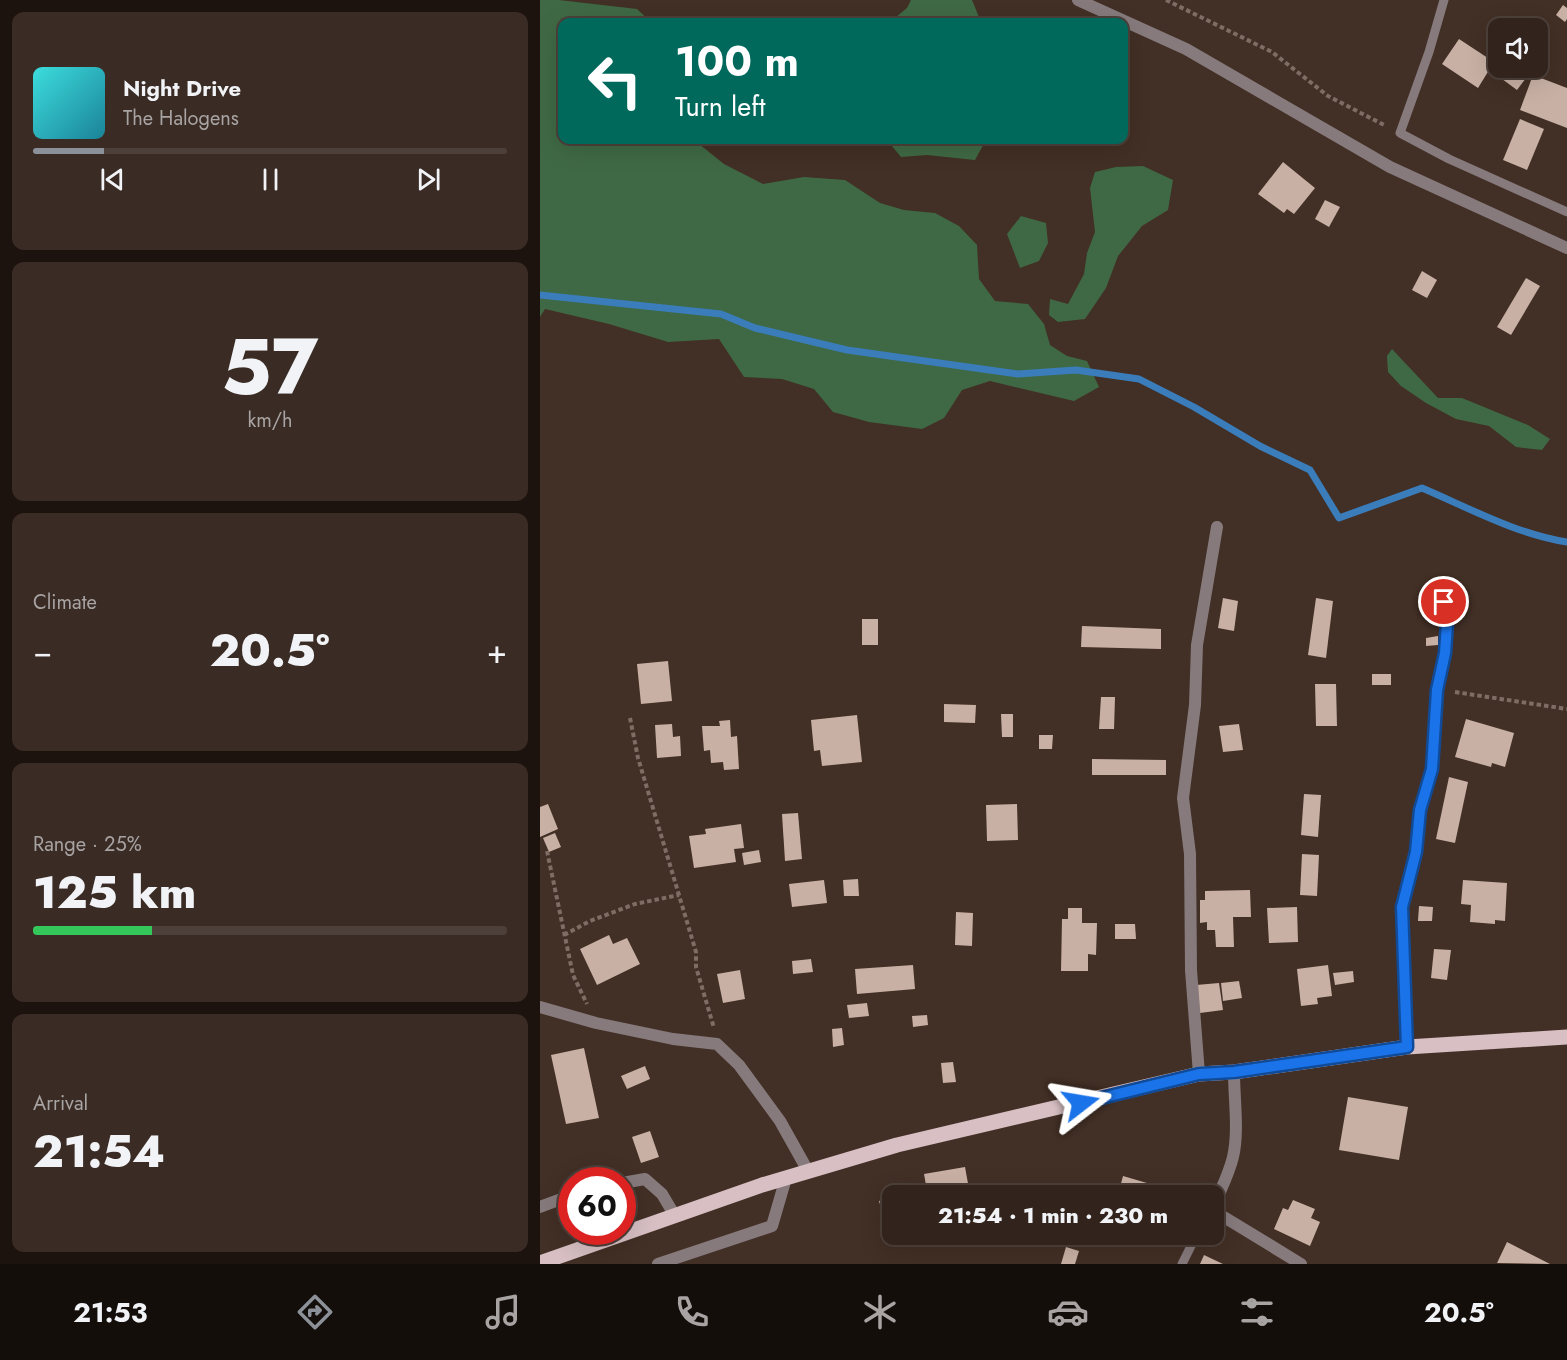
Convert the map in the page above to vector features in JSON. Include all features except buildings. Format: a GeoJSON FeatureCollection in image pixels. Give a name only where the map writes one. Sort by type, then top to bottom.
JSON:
{"type":"FeatureCollection","features":[{"type":"Feature","properties":{"kind":"main road"},"geometry":{"type":"LineString","coordinates":[[540,1263],[786,1178],[897,1146],[1199,1074],[1234,1072],[1407,1047],[1567,1037]]}},
{"type":"Feature","properties":{"kind":"street"},"geometry":{"type":"LineString","coordinates":[[1078,0],[1118,18]]}},
{"type":"Feature","properties":{"kind":"street"},"geometry":{"type":"LineString","coordinates":[[1128,23],[1186,49],[1390,168],[1566,244]]}},
{"type":"Feature","properties":{"kind":"street"},"geometry":{"type":"LineString","coordinates":[[1199,1074],[1191,970],[1190,855],[1183,798],[1195,705],[1197,645],[1217,527]]}},
{"type":"Feature","properties":{"kind":"street"},"geometry":{"type":"LineString","coordinates":[[1407,1047],[1402,907],[1416,852],[1420,810],[1432,769],[1437,690],[1445,653],[1444,602]]}},
{"type":"Feature","properties":{"kind":"street"},"geometry":{"type":"LineString","coordinates":[[540,1007],[596,1023],[673,1039],[717,1044],[740,1065],[780,1121],[808,1172]]}},
{"type":"Feature","properties":{"kind":"street"},"geometry":{"type":"LineString","coordinates":[[1222,1185],[1233,1158],[1236,1127],[1234,1072]]}},
{"type":"Feature","properties":{"kind":"street"},"geometry":{"type":"LineString","coordinates":[[658,1264],[772,1226],[786,1178]]}},
{"type":"Feature","properties":{"kind":"street"},"geometry":{"type":"LineString","coordinates":[[636,1181],[645,1179],[662,1194],[675,1216]]}},
{"type":"Feature","properties":{"kind":"street"},"geometry":{"type":"LineString","coordinates":[[540,1207],[558,1200]]}},
{"type":"Feature","properties":{"kind":"street"},"geometry":{"type":"LineString","coordinates":[[1224,1216],[1301,1264]]}},
{"type":"Feature","properties":{"kind":"lane"},"geometry":{"type":"LineString","coordinates":[[1444,0],[1429,52],[1400,133],[1449,159],[1567,212]]}},
{"type":"Feature","properties":{"kind":"lane"},"geometry":{"type":"LineString","coordinates":[[1182,1264],[1192,1245]]}},
{"type":"Feature","properties":{"kind":"path"},"geometry":{"type":"LineString","coordinates":[[1166,0],[1272,52],[1328,96],[1400,133]]}},
{"type":"Feature","properties":{"kind":"path"},"geometry":{"type":"LineString","coordinates":[[1437,690],[1567,709]]}},
{"type":"Feature","properties":{"kind":"path"},"geometry":{"type":"LineString","coordinates":[[630,718],[638,758],[696,952],[696,967],[717,1044]]}},
{"type":"Feature","properties":{"kind":"path"},"geometry":{"type":"LineString","coordinates":[[547,851],[573,975],[596,1023]]}},
{"type":"Feature","properties":{"kind":"path"},"geometry":{"type":"LineString","coordinates":[[564,935],[590,921],[635,904],[679,894]]}},
{"type":"Feature","properties":{"kind":"green space"},"geometry":{"type":"Polygon","coordinates":[[[540,0],[637,9],[647,18],[558,18],[558,144],[699,144],[724,164],[763,184],[804,177],[845,180],[880,203],[904,210],[935,213],[959,226],[977,245],[979,279],[995,301],[1028,304],[1044,324],[1050,345],[1067,356],[1087,361],[1099,387],[1074,401],[990,381],[962,390],[944,418],[922,429],[869,422],[833,412],[814,389],[782,379],[744,377],[719,339],[668,342],[609,324],[545,309],[540,317],[540,0]]]}},
{"type":"Feature","properties":{"kind":"green space"},"geometry":{"type":"Polygon","coordinates":[[[911,0],[972,0],[979,18],[895,18],[907,8],[911,0]]]}},
{"type":"Feature","properties":{"kind":"green space"},"geometry":{"type":"Polygon","coordinates":[[[890,144],[984,144],[975,160],[927,155],[901,157],[890,144]]]}},
{"type":"Feature","properties":{"kind":"green space"},"geometry":{"type":"Polygon","coordinates":[[[1143,166],[1173,180],[1168,210],[1142,226],[1118,256],[1106,288],[1085,319],[1058,322],[1049,315],[1050,299],[1068,304],[1084,274],[1087,253],[1095,232],[1090,188],[1095,172],[1116,167],[1143,166]]]}},
{"type":"Feature","properties":{"kind":"green space"},"geometry":{"type":"Polygon","coordinates":[[[1021,216],[1046,223],[1048,243],[1039,261],[1020,268],[1007,234],[1021,216]]]}},
{"type":"Feature","properties":{"kind":"green space"},"geometry":{"type":"Polygon","coordinates":[[[1392,349],[1438,398],[1462,398],[1528,425],[1550,439],[1542,450],[1516,447],[1489,426],[1456,419],[1426,403],[1401,386],[1388,372],[1387,356],[1392,349]]]}},
{"type":"Feature","properties":{"kind":"waterway"},"geometry":{"type":"LineString","coordinates":[[540,295],[721,314],[755,328],[847,350],[1018,374],[1076,370],[1139,379],[1194,407],[1260,446],[1310,470],[1339,518],[1422,488],[1511,527],[1567,542]]}},
{"type":"Feature","properties":{"kind":"route"},"geometry":{"type":"LineString","coordinates":[[1081,1103],[1199,1074],[1234,1072],[1407,1047],[1402,907],[1416,852],[1420,810],[1432,769],[1437,690],[1445,653],[1447,624],[1444,602]]}}]}
